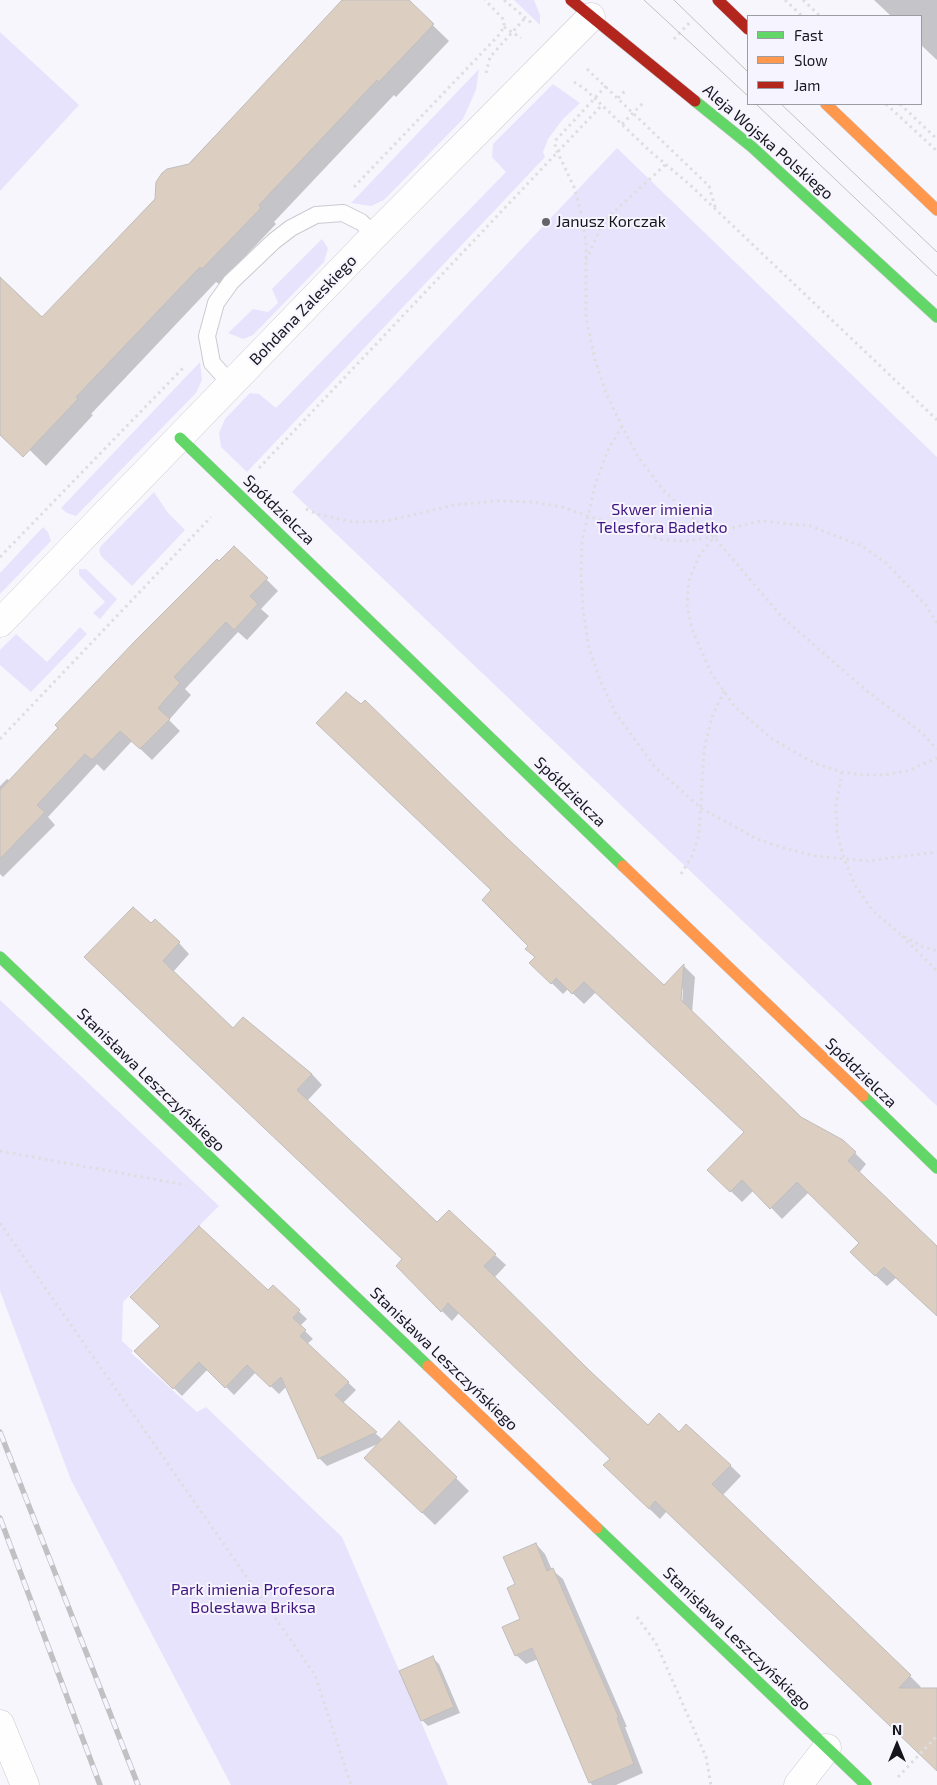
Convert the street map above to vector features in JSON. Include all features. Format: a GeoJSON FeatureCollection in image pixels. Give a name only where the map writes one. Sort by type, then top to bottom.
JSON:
{"type":"FeatureCollection","features":[{"type":"Feature","properties":{"kind":"street","name":"Aleja Wojska Polskiego"},"geometry":{"type":"LineString","coordinates":[[571,0],[597,11],[752,147],[937,317]]}},
{"type":"Feature","properties":{"kind":"street"},"geometry":{"type":"LineString","coordinates":[[718,0],[747,28]]}},
{"type":"Feature","properties":{"kind":"street","name":"Bohdana Zaleskiego"},"geometry":{"type":"LineString","coordinates":[[0,623],[376,235],[597,11]]}},
{"type":"Feature","properties":{"kind":"street"},"geometry":{"type":"LineString","coordinates":[[827,105],[937,210]]}},
{"type":"Feature","properties":{"kind":"street","name":"Spółdzielcza"},"geometry":{"type":"LineString","coordinates":[[180,438],[237,490],[937,1168]]}},
{"type":"Feature","properties":{"kind":"street","name":"Stanisława Leszczyńskiego"},"geometry":{"type":"LineString","coordinates":[[0,957],[866,1785]]}},
{"type":"Feature","properties":{"kind":"street"},"geometry":{"type":"LineString","coordinates":[[0,1724],[25,1785]]}},
{"type":"Feature","properties":{"kind":"street"},"geometry":{"type":"LineString","coordinates":[[798,1785],[828,1748]]}},
{"type":"Feature","properties":{"kind":"lane"},"geometry":{"type":"LineString","coordinates":[[232,385],[212,363],[207,336],[216,303],[231,282],[274,240],[290,228],[316,216],[343,214],[361,222],[376,235]]}},
{"type":"Feature","properties":{"kind":"path"},"geometry":{"type":"LineString","coordinates":[[478,57],[504,27],[504,20],[500,14],[485,0]]}},
{"type":"Feature","properties":{"kind":"path"},"geometry":{"type":"LineString","coordinates":[[504,0],[540,30]]}},
{"type":"Feature","properties":{"kind":"path"},"geometry":{"type":"LineString","coordinates":[[785,0],[801,15]]}},
{"type":"Feature","properties":{"kind":"path"},"geometry":{"type":"LineString","coordinates":[[803,0],[819,15]]}},
{"type":"Feature","properties":{"kind":"path"},"geometry":{"type":"LineString","coordinates":[[673,40],[694,18]]}},
{"type":"Feature","properties":{"kind":"path"},"geometry":{"type":"LineString","coordinates":[[504,27],[513,31],[526,43]]}},
{"type":"Feature","properties":{"kind":"path"},"geometry":{"type":"LineString","coordinates":[[580,64],[606,86],[709,186],[716,210]]}},
{"type":"Feature","properties":{"kind":"path"},"geometry":{"type":"LineString","coordinates":[[567,78],[595,98],[937,420]]}},
{"type":"Feature","properties":{"kind":"path"},"geometry":{"type":"LineString","coordinates":[[606,86],[556,140],[555,147],[557,156],[574,187],[580,209],[586,261],[586,317],[606,393],[622,426],[638,457],[665,492],[714,537],[782,617],[867,691],[922,733],[937,749]]}},
{"type":"Feature","properties":{"kind":"path"},"geometry":{"type":"LineString","coordinates":[[622,124],[647,99]]}},
{"type":"Feature","properties":{"kind":"path"},"geometry":{"type":"LineString","coordinates":[[887,105],[937,151]]}},
{"type":"Feature","properties":{"kind":"path"},"geometry":{"type":"LineString","coordinates":[[901,105],[937,139]]}},
{"type":"Feature","properties":{"kind":"path"},"geometry":{"type":"LineString","coordinates":[[0,740],[557,156],[602,106]]}},
{"type":"Feature","properties":{"kind":"path"},"geometry":{"type":"LineString","coordinates":[[586,261],[604,221],[666,164]]}},
{"type":"Feature","properties":{"kind":"path"},"geometry":{"type":"LineString","coordinates":[[622,426],[608,450],[596,482],[587,515],[582,541],[583,610],[590,649],[601,682],[615,712],[655,767],[701,808],[756,838],[779,846],[816,856],[866,861],[903,858],[937,852]]}},
{"type":"Feature","properties":{"kind":"path"},"geometry":{"type":"LineString","coordinates":[[302,507],[320,515],[354,522],[387,520],[454,505],[497,501],[533,502],[587,515],[663,540],[687,541],[714,537],[735,527],[761,521],[810,526],[862,546],[886,563],[925,604],[937,622]]}},
{"type":"Feature","properties":{"kind":"path"},"geometry":{"type":"LineString","coordinates":[[714,537],[699,556],[689,580],[687,606],[692,628],[711,673],[751,723],[772,739],[814,763],[842,772],[884,776],[907,771],[937,758]]}},
{"type":"Feature","properties":{"kind":"path"},"geometry":{"type":"LineString","coordinates":[[677,880],[692,856],[699,835],[704,750],[712,718],[724,691]]}},
{"type":"Feature","properties":{"kind":"path"},"geometry":{"type":"LineString","coordinates":[[842,772],[836,806],[837,832],[844,859],[855,885],[873,911],[900,934],[937,971]]}},
{"type":"Feature","properties":{"kind":"path"},"geometry":{"type":"LineString","coordinates":[[900,934],[923,947],[937,951]]}},
{"type":"Feature","properties":{"kind":"path"},"geometry":{"type":"LineString","coordinates":[[0,1151],[189,1186]]}},
{"type":"Feature","properties":{"kind":"path"},"geometry":{"type":"LineString","coordinates":[[0,1223],[315,1675],[352,1785]]}},
{"type":"Feature","properties":{"kind":"path"},"geometry":{"type":"LineString","coordinates":[[632,1611],[660,1652],[706,1757],[711,1785]]}},
{"type":"Feature","properties":{"kind":"path"},"geometry":{"type":"LineString","coordinates":[[897,1778],[937,1736]]}},
{"type":"Feature","properties":{"kind":"green space"},"geometry":{"type":"Polygon","coordinates":[[[514,0],[534,0],[540,15],[540,25],[514,0]]]}},
{"type":"Feature","properties":{"kind":"green space"},"geometry":{"type":"Polygon","coordinates":[[[0,32],[79,105],[0,191],[0,32]]]}},
{"type":"Feature","properties":{"kind":"green space"},"geometry":{"type":"Polygon","coordinates":[[[479,69],[476,90],[463,119],[384,200],[371,206],[351,203],[479,69]]]}},
{"type":"Feature","properties":{"kind":"green space"},"geometry":{"type":"Polygon","coordinates":[[[553,84],[580,103],[563,119],[548,139],[543,152],[545,157],[247,472],[221,447],[219,433],[225,419],[250,393],[259,394],[276,408],[506,172],[492,157],[493,144],[553,84]]]}},
{"type":"Feature","properties":{"kind":"green space","name":"Skwer imienia Telesfora Badetko"},"geometry":{"type":"Polygon","coordinates":[[[617,148],[937,457],[937,1106],[292,492],[617,148]]]}},
{"type":"Feature","properties":{"kind":"green space"},"geometry":{"type":"Polygon","coordinates":[[[322,239],[328,248],[324,262],[253,335],[243,339],[228,333],[253,309],[268,312],[278,303],[272,289],[322,239]]]}},
{"type":"Feature","properties":{"kind":"green space"},"geometry":{"type":"Polygon","coordinates":[[[200,362],[202,380],[196,393],[76,516],[67,513],[61,508],[200,362]]]}},
{"type":"Feature","properties":{"kind":"green space"},"geometry":{"type":"Polygon","coordinates":[[[154,492],[168,513],[185,530],[132,586],[101,556],[99,550],[154,492]]]}},
{"type":"Feature","properties":{"kind":"green space"},"geometry":{"type":"Polygon","coordinates":[[[43,527],[48,532],[51,541],[0,594],[0,573],[43,527]]]}},
{"type":"Feature","properties":{"kind":"green space"},"geometry":{"type":"Polygon","coordinates":[[[79,569],[86,569],[117,599],[100,619],[93,613],[105,602],[79,575],[79,569]]]}},
{"type":"Feature","properties":{"kind":"green space"},"geometry":{"type":"Polygon","coordinates":[[[80,627],[87,634],[31,692],[0,665],[0,650],[16,634],[47,662],[80,627]]]}},
{"type":"Feature","properties":{"kind":"green space","name":"Park imienia Profesora Bolesława Briksa"},"geometry":{"type":"Polygon","coordinates":[[[0,1000],[219,1206],[123,1302],[122,1341],[133,1351],[131,1353],[197,1412],[206,1407],[342,1537],[448,1785],[231,1785],[71,1480],[0,1291],[0,1000]]]}},
{"type":"Feature","properties":{"kind":"building"},"geometry":{"type":"Polygon","coordinates":[[[342,0],[409,0],[434,24],[379,82],[377,80],[259,205],[261,208],[202,269],[200,267],[76,397],[78,399],[23,457],[0,435],[0,277],[42,317],[155,199],[156,182],[162,173],[167,169],[189,164],[342,0]]]}},
{"type":"Feature","properties":{"kind":"building"},"geometry":{"type":"Polygon","coordinates":[[[234,546],[268,578],[250,596],[258,604],[234,630],[226,622],[174,677],[180,683],[158,708],[170,719],[140,749],[120,731],[92,760],[85,754],[37,805],[45,812],[0,859],[0,790],[58,728],[55,725],[135,641],[217,559],[219,561],[234,546]]]}},
{"type":"Feature","properties":{"kind":"building"},"geometry":{"type":"Polygon","coordinates":[[[346,692],[361,704],[365,700],[507,838],[664,985],[684,964],[681,1000],[801,1117],[843,1140],[856,1152],[848,1161],[937,1246],[937,1316],[884,1267],[875,1276],[850,1252],[859,1243],[797,1182],[770,1209],[742,1180],[730,1192],[707,1170],[744,1132],[584,982],[572,994],[556,978],[551,984],[529,963],[535,957],[525,949],[528,946],[482,900],[491,890],[316,723],[346,692]]]}},
{"type":"Feature","properties":{"kind":"building"},"geometry":{"type":"Polygon","coordinates":[[[133,907],[151,923],[155,919],[180,942],[163,961],[233,1028],[243,1017],[312,1074],[297,1090],[437,1222],[449,1210],[496,1254],[484,1266],[589,1370],[648,1425],[659,1413],[679,1432],[686,1424],[731,1465],[712,1484],[911,1675],[899,1688],[937,1688],[937,1771],[655,1501],[649,1509],[603,1465],[610,1459],[448,1303],[441,1312],[396,1266],[402,1259],[84,957],[133,907]]]}},
{"type":"Feature","properties":{"kind":"building"},"geometry":{"type":"Polygon","coordinates":[[[199,1226],[268,1290],[273,1285],[300,1310],[293,1318],[306,1330],[300,1336],[349,1382],[335,1395],[377,1432],[318,1459],[281,1377],[270,1387],[247,1365],[225,1388],[199,1362],[173,1389],[134,1351],[160,1326],[130,1297],[199,1226]]]}},
{"type":"Feature","properties":{"kind":"building"},"geometry":{"type":"Polygon","coordinates":[[[399,1421],[457,1477],[422,1513],[364,1458],[399,1421]]]}},
{"type":"Feature","properties":{"kind":"building"},"geometry":{"type":"Polygon","coordinates":[[[536,1543],[547,1571],[553,1568],[619,1718],[617,1718],[634,1764],[589,1783],[532,1648],[515,1656],[502,1627],[520,1619],[507,1588],[515,1584],[503,1557],[536,1543]]]}},
{"type":"Feature","properties":{"kind":"building"},"geometry":{"type":"Polygon","coordinates":[[[433,1656],[454,1707],[421,1721],[399,1671],[433,1656]]]}},
{"type":"Feature","properties":{"kind":"tram line"},"geometry":{"type":"LineString","coordinates":[[644,0],[747,95]]}},
{"type":"Feature","properties":{"kind":"tram line"},"geometry":{"type":"LineString","coordinates":[[674,0],[747,71]]}},
{"type":"Feature","properties":{"kind":"tram line"},"geometry":{"type":"LineString","coordinates":[[757,105],[937,276]]}},
{"type":"Feature","properties":{"kind":"tram line"},"geometry":{"type":"LineString","coordinates":[[782,105],[937,252]]}},
{"type":"Feature","properties":{"kind":"railway"},"geometry":{"type":"LineString","coordinates":[[0,1432],[138,1785]]}},
{"type":"Feature","properties":{"kind":"railway"},"geometry":{"type":"LineString","coordinates":[[0,1518],[100,1785]]}},
{"type":"Feature","properties":{"kind":"traffic: fast"},"geometry":{"type":"LineString","coordinates":[[695,101],[752,147],[937,317]]}},
{"type":"Feature","properties":{"kind":"traffic: fast"},"geometry":{"type":"LineString","coordinates":[[180,438],[623,866]]}},
{"type":"Feature","properties":{"kind":"traffic: fast"},"geometry":{"type":"LineString","coordinates":[[0,957],[428,1366]]}},
{"type":"Feature","properties":{"kind":"traffic: fast"},"geometry":{"type":"LineString","coordinates":[[863,1096],[937,1168]]}},
{"type":"Feature","properties":{"kind":"traffic: fast"},"geometry":{"type":"LineString","coordinates":[[597,1528],[866,1785]]}},
{"type":"Feature","properties":{"kind":"traffic: slow"},"geometry":{"type":"LineString","coordinates":[[827,105],[937,210]]}},
{"type":"Feature","properties":{"kind":"traffic: slow"},"geometry":{"type":"LineString","coordinates":[[623,866],[863,1096]]}},
{"type":"Feature","properties":{"kind":"traffic: slow"},"geometry":{"type":"LineString","coordinates":[[428,1366],[597,1528]]}},
{"type":"Feature","properties":{"kind":"traffic: jam"},"geometry":{"type":"LineString","coordinates":[[571,0],[695,101]]}},
{"type":"Feature","properties":{"kind":"traffic: jam"},"geometry":{"type":"LineString","coordinates":[[718,0],[747,28]]}},
{"type":"Feature","properties":{"kind":"place","name":"Janusz Korczak"},"geometry":{"type":"Point","coordinates":[546,222]}}]}
